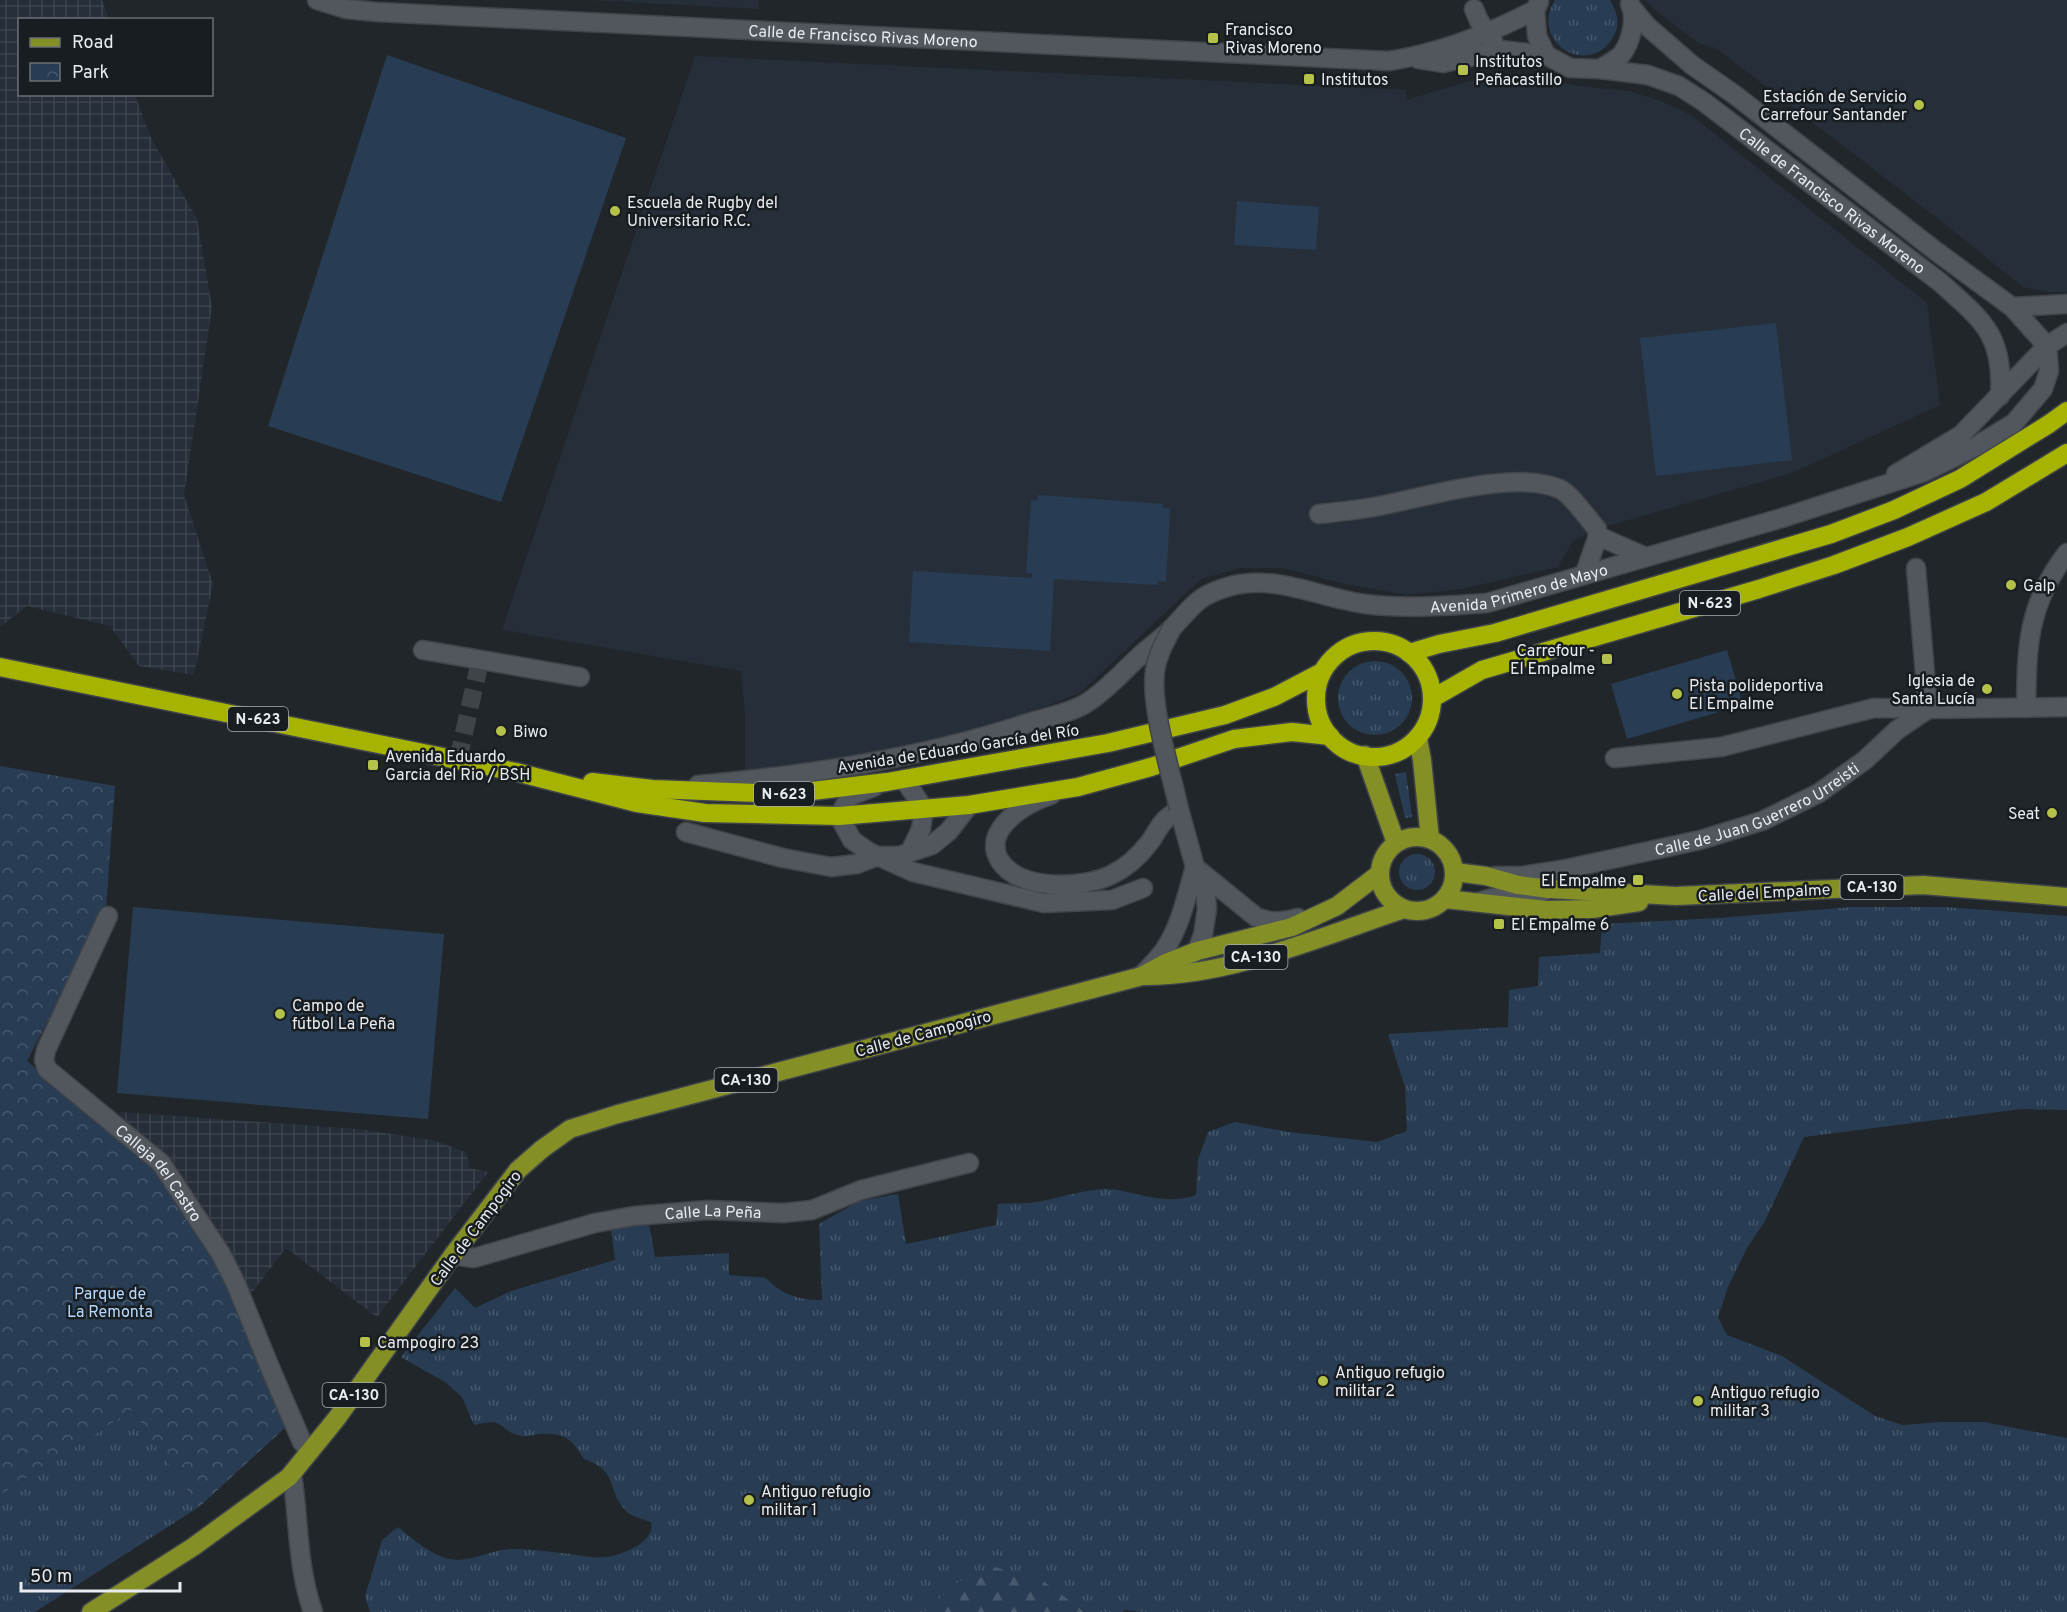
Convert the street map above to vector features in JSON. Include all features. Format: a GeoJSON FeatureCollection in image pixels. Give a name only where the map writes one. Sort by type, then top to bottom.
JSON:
{"type":"FeatureCollection","features":[{"type":"Feature","properties":{"kind":"highway","name":"Avenida Primero de Mayo"},"geometry":{"type":"LineString","coordinates":[[1409,653],[1439,644],[1495,633],[1831,534],[1894,510],[1960,479],[2067,411]]}},
{"type":"Feature","properties":{"kind":"highway","name":"N-623"},"geometry":{"type":"LineString","coordinates":[[1433,698],[1482,670],[1759,589],[1834,565],[1908,537],[1986,502],[2067,453]]}},
{"type":"Feature","properties":{"kind":"highway","name":"N-623"},"geometry":{"type":"LineString","coordinates":[[1322,672],[1341,650],[1354,644],[1369,641],[1384,643],[1409,653]]}},
{"type":"Feature","properties":{"kind":"highway"},"geometry":{"type":"LineString","coordinates":[[1365,756],[1379,756],[1406,747],[1418,739],[1428,723],[1433,698],[1426,674],[1409,653]]}},
{"type":"Feature","properties":{"kind":"highway","name":"Avenida de Eduardo García del Río"},"geometry":{"type":"LineString","coordinates":[[0,667],[516,772],[637,803],[705,813],[839,816],[969,805],[1078,787],[1151,767],[1234,738],[1292,732],[1330,736]]}},
{"type":"Feature","properties":{"kind":"highway"},"geometry":{"type":"LineString","coordinates":[[1322,672],[1318,685],[1317,703],[1330,736]]}},
{"type":"Feature","properties":{"kind":"highway","name":"Avenida de Eduardo García del Río"},"geometry":{"type":"LineString","coordinates":[[516,772],[652,789],[787,794],[896,781],[1108,743],[1225,715],[1274,697],[1322,672]]}},
{"type":"Feature","properties":{"kind":"highway","name":"N-623"},"geometry":{"type":"LineString","coordinates":[[1330,736],[1340,744],[1365,756]]}},
{"type":"Feature","properties":{"kind":"main road"},"geometry":{"type":"LineString","coordinates":[[1418,739],[1430,838]]}},
{"type":"Feature","properties":{"kind":"main road"},"geometry":{"type":"LineString","coordinates":[[1365,756],[1396,843],[1413,836],[1430,838],[1443,846],[1451,858],[1455,872],[1453,886],[1445,899]]}},
{"type":"Feature","properties":{"kind":"main road","name":"CA-130"},"geometry":{"type":"LineString","coordinates":[[1379,874],[1384,856],[1396,843]]}},
{"type":"Feature","properties":{"kind":"main road","name":"Calle del Empalme"},"geometry":{"type":"LineString","coordinates":[[1455,872],[1549,889],[1676,896],[1923,885],[2067,897]]}},
{"type":"Feature","properties":{"kind":"main road"},"geometry":{"type":"LineString","coordinates":[[1379,874],[1383,889],[1391,901],[1404,909]]}},
{"type":"Feature","properties":{"kind":"main road","name":"Calle de Campogiro"},"geometry":{"type":"LineString","coordinates":[[91,1612],[193,1547],[292,1474],[337,1418],[453,1255],[518,1170],[570,1129],[618,1114],[1142,976],[1166,963],[1197,951],[1292,927],[1337,906],[1379,874]]}},
{"type":"Feature","properties":{"kind":"main road","name":"Calle del Empalme"},"geometry":{"type":"LineString","coordinates":[[1445,899],[1546,909],[1592,909],[1676,896]]}},
{"type":"Feature","properties":{"kind":"main road","name":"CA-130"},"geometry":{"type":"LineString","coordinates":[[1404,909],[1419,912],[1433,908],[1445,899]]}},
{"type":"Feature","properties":{"kind":"main road","name":"Calle de Campogiro"},"geometry":{"type":"LineString","coordinates":[[1142,976],[1167,976],[1204,971],[1310,942],[1404,909]]}},
{"type":"Feature","properties":{"kind":"street","name":"Calle de Francisco Rivas Moreno"},"geometry":{"type":"LineString","coordinates":[[317,0],[346,9],[377,12],[1389,61],[1410,58],[1486,33],[1537,5]]}},
{"type":"Feature","properties":{"kind":"street","name":"Calle de Francisco Rivas Moreno"},"geometry":{"type":"LineString","coordinates":[[1630,4],[1647,26],[1692,65],[1735,95],[1928,245],[2012,307],[2047,346]]}},
{"type":"Feature","properties":{"kind":"street"},"geometry":{"type":"LineString","coordinates":[[1600,69],[1620,55],[1632,33],[1630,4]]}},
{"type":"Feature","properties":{"kind":"street"},"geometry":{"type":"LineString","coordinates":[[1474,5],[1486,33],[1500,50]]}},
{"type":"Feature","properties":{"kind":"street"},"geometry":{"type":"LineString","coordinates":[[1462,42],[1474,5]]}},
{"type":"Feature","properties":{"kind":"street"},"geometry":{"type":"LineString","coordinates":[[1537,5],[1537,36],[1546,55]]}},
{"type":"Feature","properties":{"kind":"street","name":"Calle de Francisco Rivas Moreno"},"geometry":{"type":"LineString","coordinates":[[1410,58],[1443,63],[1500,50],[1516,50],[1546,55],[1570,69],[1600,69],[1648,75],[1679,86],[1704,102],[1941,283],[1974,312],[1988,330],[1997,348],[2001,371],[2000,396]]}},
{"type":"Feature","properties":{"kind":"street"},"geometry":{"type":"LineString","coordinates":[[2012,307],[2067,304]]}},
{"type":"Feature","properties":{"kind":"street","name":"Avenida Primero de Mayo"},"geometry":{"type":"LineString","coordinates":[[1870,490],[1961,435],[2047,346],[2067,333]]}},
{"type":"Feature","properties":{"kind":"street","name":"Avenida Primero de Mayo"},"geometry":{"type":"LineString","coordinates":[[652,789],[749,780],[881,761],[1006,730],[1087,703],[1114,682],[1172,628],[1200,598],[1235,585],[1272,583],[1364,603],[1407,607],[1487,603],[1782,518],[1924,472],[1973,448],[2014,423],[2043,388],[2049,371],[2047,346]]}},
{"type":"Feature","properties":{"kind":"street"},"geometry":{"type":"LineString","coordinates":[[1319,514],[1375,506],[1436,493],[1499,484],[1533,482],[1562,490],[1597,529],[1598,536],[1585,573]]}},
{"type":"Feature","properties":{"kind":"street"},"geometry":{"type":"LineString","coordinates":[[1598,536],[1646,557]]}},
{"type":"Feature","properties":{"kind":"street"},"geometry":{"type":"LineString","coordinates":[[2026,708],[2027,651],[2038,600],[2053,572],[2067,553]]}},
{"type":"Feature","properties":{"kind":"street"},"geometry":{"type":"LineString","coordinates":[[1916,568],[1928,709]]}},
{"type":"Feature","properties":{"kind":"street","name":"Avenida Primero de Mayo"},"geometry":{"type":"LineString","coordinates":[[1172,628],[1162,647],[1155,672],[1155,701],[1179,809],[1195,867],[1205,886],[1207,909],[1203,935],[1197,951]]}},
{"type":"Feature","properties":{"kind":"street"},"geometry":{"type":"LineString","coordinates":[[423,650],[580,677]]}},
{"type":"Feature","properties":{"kind":"street"},"geometry":{"type":"LineString","coordinates":[[1615,758],[1721,747],[1874,708],[2067,707]]}},
{"type":"Feature","properties":{"kind":"street","name":"Calle de Juan Guerrero Urreisti"},"geometry":{"type":"LineString","coordinates":[[1486,876],[1522,876],[1566,869],[1700,840],[1762,821],[1819,793],[1864,760],[1897,730],[1928,709]]}},
{"type":"Feature","properties":{"kind":"street"},"geometry":{"type":"LineString","coordinates":[[910,852],[921,830],[924,809],[896,781],[850,796],[839,816],[852,840],[878,856],[913,872],[1044,903],[1112,900],[1143,888]]}},
{"type":"Feature","properties":{"kind":"street"},"geometry":{"type":"LineString","coordinates":[[1078,787],[1042,797],[1007,818],[998,836],[996,850],[1001,861],[1015,874],[1036,881],[1064,886],[1090,883],[1111,875],[1140,854],[1165,820],[1179,809]]}},
{"type":"Feature","properties":{"kind":"street"},"geometry":{"type":"LineString","coordinates":[[686,832],[783,858],[831,867],[857,864],[878,856],[899,856],[932,845],[949,831],[969,805]]}},
{"type":"Feature","properties":{"kind":"street"},"geometry":{"type":"LineString","coordinates":[[1142,976],[1164,951],[1172,937],[1195,867],[1256,917],[1265,921],[1282,922],[1337,906]]}},
{"type":"Feature","properties":{"kind":"street"},"geometry":{"type":"LineString","coordinates":[[1479,902],[1504,896],[1530,898],[1549,889],[1566,869]]}},
{"type":"Feature","properties":{"kind":"street","name":"Calleja del Castro"},"geometry":{"type":"LineString","coordinates":[[108,916],[46,1050],[44,1060],[47,1069],[161,1163],[221,1254],[236,1284],[302,1442],[310,1451]]}},
{"type":"Feature","properties":{"kind":"street"},"geometry":{"type":"LineString","coordinates":[[1167,976],[1197,951]]}},
{"type":"Feature","properties":{"kind":"street","name":"Calle La Peña"},"geometry":{"type":"LineString","coordinates":[[453,1255],[474,1258],[595,1223],[634,1216],[708,1210],[783,1213],[812,1210],[861,1190],[969,1163]]}},
{"type":"Feature","properties":{"kind":"street"},"geometry":{"type":"LineString","coordinates":[[292,1474],[298,1513],[299,1554],[306,1593],[313,1612]]}},
{"type":"Feature","properties":{"kind":"shaded area"},"geometry":{"type":"Polygon","coordinates":[[[0,0],[102,0],[109,18],[18,18],[18,96],[135,96],[150,136],[197,219],[212,307],[184,495],[213,584],[194,675],[139,666],[110,626],[27,606],[0,627],[0,0]]]}},
{"type":"Feature","properties":{"kind":"shaded area"},"geometry":{"type":"Polygon","coordinates":[[[589,0],[758,0],[759,9],[589,0]]]}},
{"type":"Feature","properties":{"kind":"shaded area"},"geometry":{"type":"Polygon","coordinates":[[[1645,0],[2067,0],[2067,292],[2048,292],[2023,287],[1945,224],[1721,52],[1713,47],[1700,44],[1645,0]]]}},
{"type":"Feature","properties":{"kind":"shaded area"},"geometry":{"type":"Polygon","coordinates":[[[695,56],[1406,90],[1406,100],[1470,81],[1522,74],[1578,86],[1629,91],[1661,101],[1691,115],[1927,303],[1940,405],[1792,473],[1597,529],[1573,541],[1558,567],[1461,589],[1407,595],[1345,584],[1283,568],[1240,568],[1201,579],[1080,693],[1034,711],[924,742],[871,754],[745,771],[745,713],[741,671],[502,630],[695,56]]]}},
{"type":"Feature","properties":{"kind":"shaded area"},"geometry":{"type":"Polygon","coordinates":[[[121,1112],[358,1129],[425,1139],[467,1153],[469,1168],[488,1172],[377,1317],[286,1248],[247,1299],[114,1121],[121,1112]]]}},
{"type":"Feature","properties":{"kind":"green space"},"geometry":{"type":"Polygon","coordinates":[[[1555,0],[1610,0],[1617,20],[1617,29],[1612,39],[1601,50],[1589,55],[1576,55],[1564,50],[1555,41],[1549,29],[1549,15],[1555,0]]]}},
{"type":"Feature","properties":{"kind":"green space"},"geometry":{"type":"Polygon","coordinates":[[[387,55],[626,138],[501,502],[268,426],[387,55]]]}},
{"type":"Feature","properties":{"kind":"green space"},"geometry":{"type":"Polygon","coordinates":[[[1237,201],[1319,207],[1316,250],[1234,245],[1237,201]]]}},
{"type":"Feature","properties":{"kind":"green space"},"geometry":{"type":"Polygon","coordinates":[[[1776,323],[1792,460],[1656,476],[1640,338],[1776,323]]]}},
{"type":"Feature","properties":{"kind":"green space"},"geometry":{"type":"Polygon","coordinates":[[[1038,495],[1163,504],[1163,508],[1170,509],[1166,582],[1158,581],[1158,585],[1054,579],[1050,651],[909,642],[913,571],[1032,578],[1032,573],[1026,573],[1031,500],[1037,501],[1038,495]]]}},
{"type":"Feature","properties":{"kind":"green space","name":"Pista polideportiva El Empalme"},"geometry":{"type":"Polygon","coordinates":[[[1727,650],[1743,705],[1627,739],[1611,684],[1727,650]]]}},
{"type":"Feature","properties":{"kind":"green space"},"geometry":{"type":"Polygon","coordinates":[[[1375,661],[1389,664],[1401,672],[1409,684],[1412,698],[1409,712],[1401,724],[1389,732],[1375,735],[1361,732],[1349,724],[1341,712],[1338,698],[1341,684],[1349,672],[1361,664],[1375,661]]]}},
{"type":"Feature","properties":{"kind":"green space","name":"Parque de La Remonta"},"geometry":{"type":"Polygon","coordinates":[[[0,766],[115,786],[106,908],[27,1061],[156,1169],[216,1263],[288,1425],[199,1507],[132,1410],[0,1495],[0,766]]]}},
{"type":"Feature","properties":{"kind":"green space"},"geometry":{"type":"Polygon","coordinates":[[[1406,772],[1412,817],[1405,818],[1395,774],[1406,772]]]}},
{"type":"Feature","properties":{"kind":"green space"},"geometry":{"type":"Polygon","coordinates":[[[1417,854],[1429,860],[1435,872],[1429,884],[1417,890],[1405,884],[1399,872],[1405,860],[1417,854]]]}},
{"type":"Feature","properties":{"kind":"green space","name":"Campo de fútbol La Peña"},"geometry":{"type":"Polygon","coordinates":[[[133,907],[444,934],[428,1119],[117,1093],[133,907]]]}},
{"type":"Feature","properties":{"kind":"green space"},"geometry":{"type":"Polygon","coordinates":[[[1852,907],[1945,907],[2067,916],[2067,1110],[2021,1109],[1804,1137],[1765,1221],[1747,1248],[1728,1287],[1718,1317],[1727,1335],[1782,1356],[1875,1416],[1903,1425],[1984,1422],[2067,1438],[2067,1612],[1143,1612],[1124,1610],[1123,1612],[1085,1612],[1081,1608],[959,1582],[925,1612],[370,1612],[365,1596],[382,1540],[398,1527],[433,1553],[457,1560],[511,1549],[606,1557],[620,1554],[636,1546],[648,1536],[651,1529],[651,1522],[625,1510],[615,1494],[608,1475],[603,1469],[584,1459],[566,1438],[555,1434],[521,1436],[492,1422],[474,1425],[462,1397],[445,1382],[401,1357],[455,1288],[475,1308],[511,1291],[615,1260],[611,1229],[649,1224],[655,1257],[729,1253],[729,1275],[766,1278],[791,1295],[822,1300],[819,1224],[859,1201],[898,1194],[906,1244],[996,1225],[998,1204],[1035,1202],[1098,1189],[1118,1190],[1167,1199],[1196,1195],[1198,1160],[1208,1132],[1235,1122],[1288,1132],[1377,1142],[1407,1131],[1405,1087],[1388,1034],[1508,1027],[1509,990],[1538,986],[1539,957],[1600,953],[1602,924],[1718,918],[1852,907]]]}},
{"type":"Feature","properties":{"kind":"green space"},"geometry":{"type":"Polygon","coordinates":[[[132,1410],[199,1507],[35,1612],[0,1612],[0,1495],[132,1410]]]}},
{"type":"Feature","properties":{"kind":"green space"},"geometry":{"type":"Polygon","coordinates":[[[994,1567],[1039,1578],[1085,1612],[925,1612],[959,1582],[994,1567]]]}},
{"type":"Feature","properties":{"kind":"tunnel"},"geometry":{"type":"LineString","coordinates":[[458,760],[480,661]]}},
{"type":"Feature","properties":{"kind":"place","name":"Francisco Rivas Moreno"},"geometry":{"type":"Point","coordinates":[1213,38]}},
{"type":"Feature","properties":{"kind":"place","name":"Institutos Peñacastillo"},"geometry":{"type":"Point","coordinates":[1463,70]}},
{"type":"Feature","properties":{"kind":"place","name":"Institutos"},"geometry":{"type":"Point","coordinates":[1309,79]}},
{"type":"Feature","properties":{"kind":"place","name":"Estación de Servicio Carrefour Santander"},"geometry":{"type":"Point","coordinates":[1919,105]}},
{"type":"Feature","properties":{"kind":"place","name":"Escuela de Rugby del Universitario R.C."},"geometry":{"type":"Point","coordinates":[615,211]}},
{"type":"Feature","properties":{"kind":"place","name":"Galp"},"geometry":{"type":"Point","coordinates":[2011,585]}},
{"type":"Feature","properties":{"kind":"place","name":"Carrefour - El Empalme"},"geometry":{"type":"Point","coordinates":[1607,659]}},
{"type":"Feature","properties":{"kind":"place","name":"Iglesia de Santa Lucía"},"geometry":{"type":"Point","coordinates":[1987,689]}},
{"type":"Feature","properties":{"kind":"place","name":"Pista polideportiva El Empalme"},"geometry":{"type":"Point","coordinates":[1677,694]}},
{"type":"Feature","properties":{"kind":"place","name":"Biwo"},"geometry":{"type":"Point","coordinates":[501,731]}},
{"type":"Feature","properties":{"kind":"place","name":"Avenida Eduardo Garcia del Rio / BSH"},"geometry":{"type":"Point","coordinates":[373,765]}},
{"type":"Feature","properties":{"kind":"place","name":"Seat"},"geometry":{"type":"Point","coordinates":[2052,813]}},
{"type":"Feature","properties":{"kind":"place","name":"El Empalme"},"geometry":{"type":"Point","coordinates":[1638,880]}},
{"type":"Feature","properties":{"kind":"place","name":"El Empalme 6"},"geometry":{"type":"Point","coordinates":[1499,924]}},
{"type":"Feature","properties":{"kind":"place","name":"Campo de fútbol La Peña"},"geometry":{"type":"Point","coordinates":[280,1014]}},
{"type":"Feature","properties":{"kind":"place","name":"Campogiro 23"},"geometry":{"type":"Point","coordinates":[365,1342]}},
{"type":"Feature","properties":{"kind":"place","name":"Antiguo refugio militar 2"},"geometry":{"type":"Point","coordinates":[1323,1381]}},
{"type":"Feature","properties":{"kind":"place","name":"Antiguo refugio militar 3"},"geometry":{"type":"Point","coordinates":[1698,1401]}},
{"type":"Feature","properties":{"kind":"place","name":"Antiguo refugio militar 1"},"geometry":{"type":"Point","coordinates":[749,1500]}}]}
